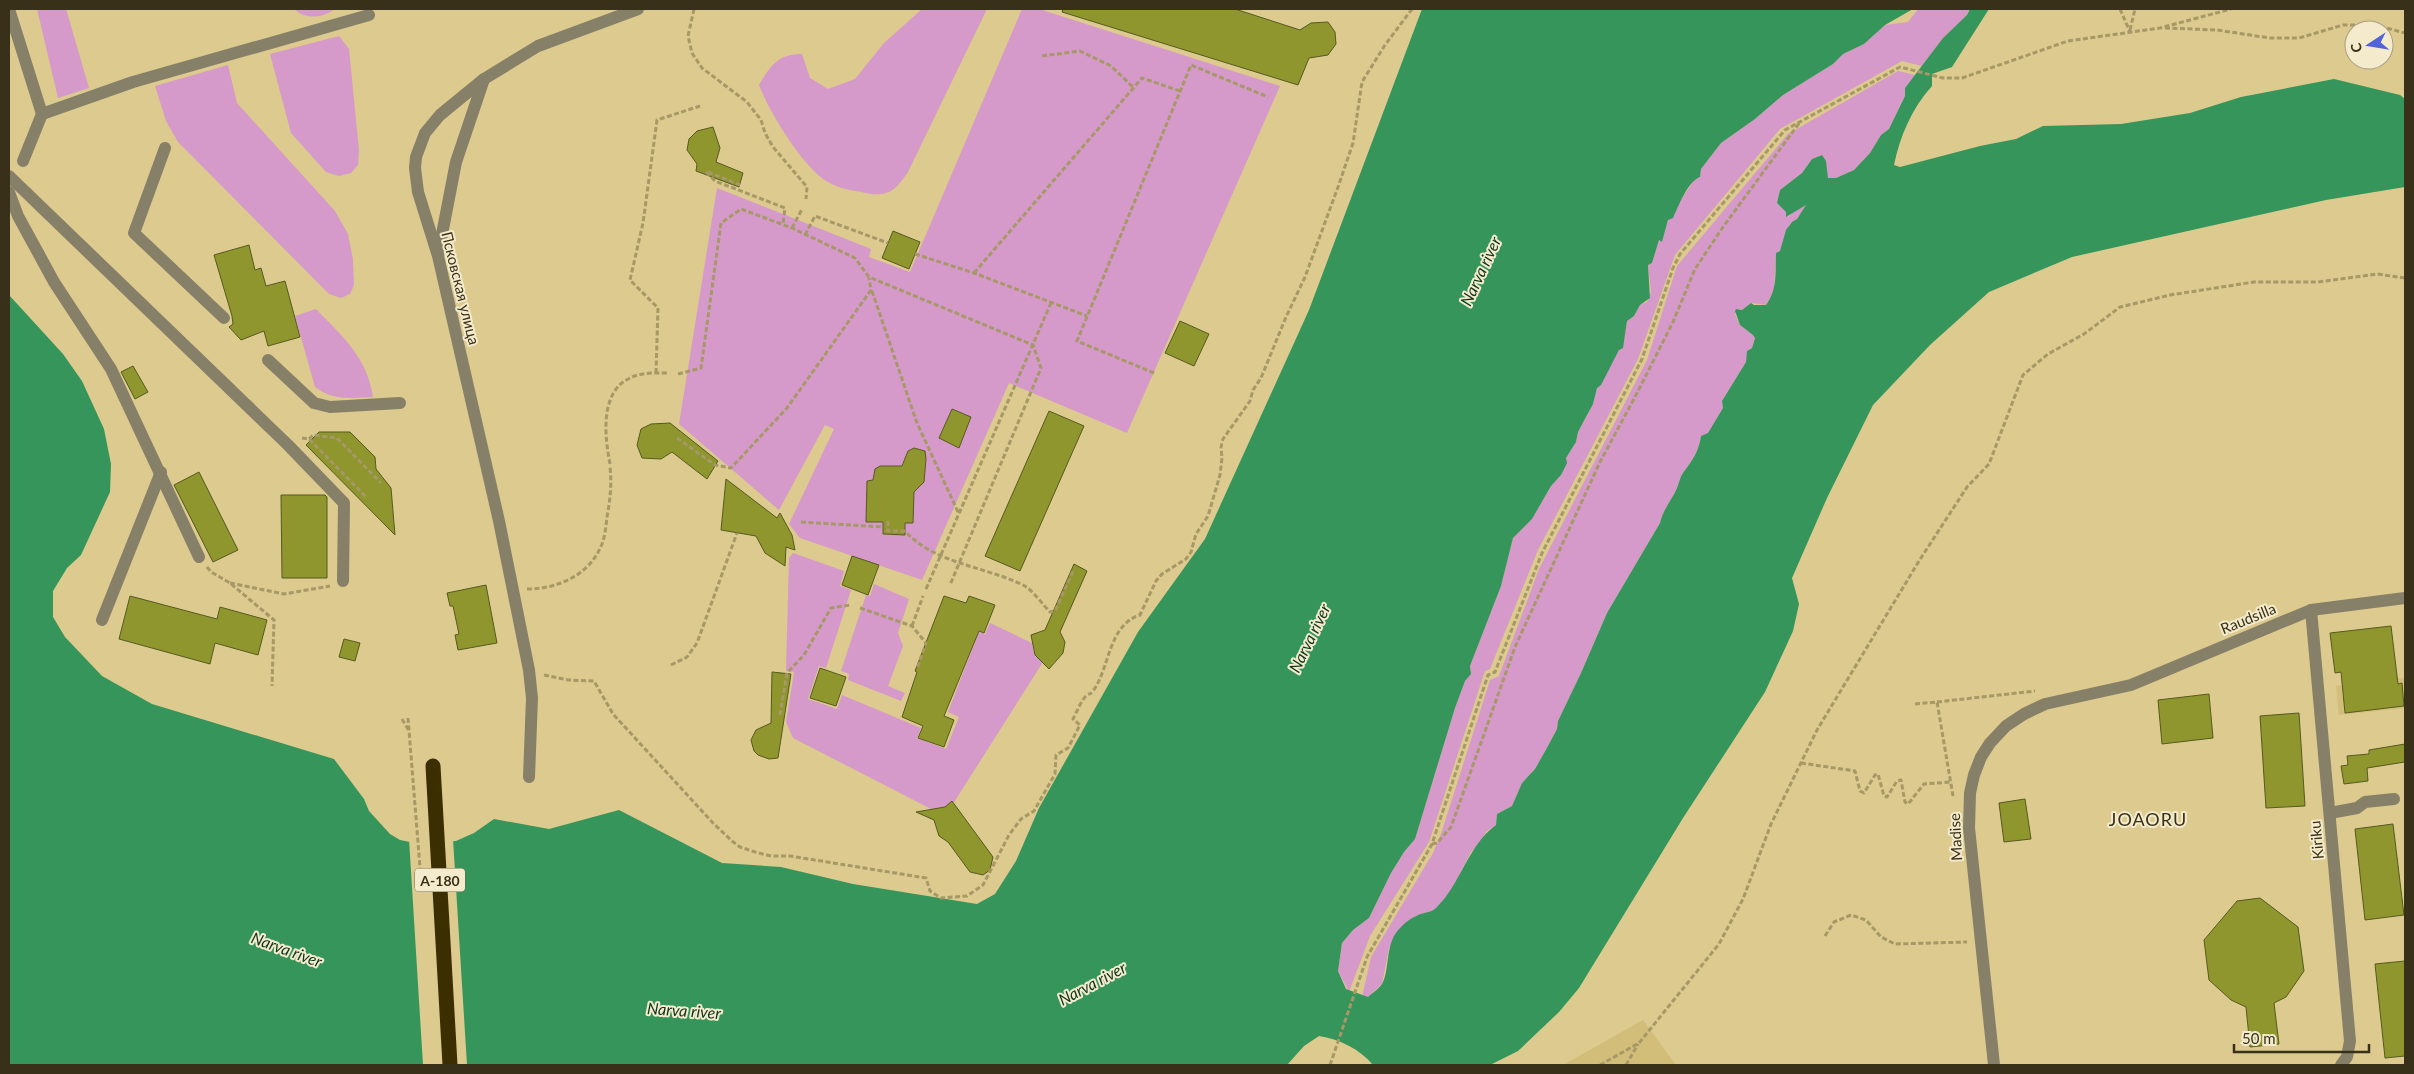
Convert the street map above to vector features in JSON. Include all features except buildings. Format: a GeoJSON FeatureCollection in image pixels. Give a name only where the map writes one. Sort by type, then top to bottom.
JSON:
{"type":"FeatureCollection","features":[{"type":"Feature","properties":{"kind":"highway","name":"А-180"},"geometry":{"type":"LineString","coordinates":[[433,766],[450,1065]]}},
{"type":"Feature","properties":{"kind":"street"},"geometry":{"type":"LineString","coordinates":[[9,9],[42,114],[24,161]]}},
{"type":"Feature","properties":{"kind":"street","name":"Псковская улица"},"geometry":{"type":"LineString","coordinates":[[529,777],[532,698],[529,670],[514,589],[438,256],[418,192],[415,168],[416,157],[424,133],[440,115],[484,79],[538,46],[638,9]]}},
{"type":"Feature","properties":{"kind":"street"},"geometry":{"type":"LineString","coordinates":[[42,114],[133,82],[369,15]]}},
{"type":"Feature","properties":{"kind":"street"},"geometry":{"type":"LineString","coordinates":[[438,256],[456,162],[484,79]]}},
{"type":"Feature","properties":{"kind":"street"},"geometry":{"type":"LineString","coordinates":[[164,148],[134,233],[224,318]]}},
{"type":"Feature","properties":{"kind":"street"},"geometry":{"type":"LineString","coordinates":[[9,176],[288,445],[344,503],[343,581]]}},
{"type":"Feature","properties":{"kind":"street"},"geometry":{"type":"LineString","coordinates":[[9,192],[18,216],[54,282],[111,369],[161,472],[199,557]]}},
{"type":"Feature","properties":{"kind":"street"},"geometry":{"type":"LineString","coordinates":[[268,360],[314,403],[330,407],[400,403]]}},
{"type":"Feature","properties":{"kind":"street"},"geometry":{"type":"LineString","coordinates":[[102,620],[161,472]]}},
{"type":"Feature","properties":{"kind":"street","name":"Raudsilla"},"geometry":{"type":"LineString","coordinates":[[2108,691],[2131,684],[2311,610],[2405,598]]}},
{"type":"Feature","properties":{"kind":"street","name":"Kiriku"},"geometry":{"type":"LineString","coordinates":[[2311,610],[2350,1042],[2347,1057],[2341,1065]]}},
{"type":"Feature","properties":{"kind":"street","name":"Madise"},"geometry":{"type":"LineString","coordinates":[[1994,1065],[1969,828],[1970,793],[1974,775],[1990,743],[2006,726],[2024,714],[2046,704],[2108,691]]}},
{"type":"Feature","properties":{"kind":"street"},"geometry":{"type":"LineString","coordinates":[[2330,813],[2357,808],[2366,802],[2394,799]]}},
{"type":"Feature","properties":{"kind":"path"},"geometry":{"type":"LineString","coordinates":[[694,9],[688,36],[692,53],[702,68],[731,89],[752,108],[761,120],[765,134],[774,147],[807,186],[806,199]]}},
{"type":"Feature","properties":{"kind":"path"},"geometry":{"type":"LineString","coordinates":[[529,670],[551,678],[594,681],[613,714],[713,823],[740,847],[771,856],[790,856],[926,878],[930,891],[941,898],[967,896],[984,885],[1009,835],[1021,819],[1034,812],[1055,774],[1056,755],[1068,748],[1080,725],[1073,719],[1086,696],[1092,693],[1108,661],[1108,652],[1112,642],[1133,618],[1140,615],[1156,581],[1162,574],[1186,559],[1191,552],[1196,534],[1208,516],[1220,474],[1223,439],[1250,401],[1253,390],[1261,378],[1305,277],[1335,196],[1354,142],[1362,82],[1385,45],[1412,9]]}},
{"type":"Feature","properties":{"kind":"path"},"geometry":{"type":"LineString","coordinates":[[2120,9],[2130,32]]}},
{"type":"Feature","properties":{"kind":"path"},"geometry":{"type":"LineString","coordinates":[[2130,32],[2135,9]]}},
{"type":"Feature","properties":{"kind":"path"},"geometry":{"type":"LineString","coordinates":[[1330,1065],[1367,957],[1432,844],[1488,675],[1495,672],[1542,553],[1642,360],[1676,261],[1785,130],[1900,67],[1943,78],[1962,78],[2068,41],[2160,28],[2231,9]]}},
{"type":"Feature","properties":{"kind":"path"},"geometry":{"type":"LineString","coordinates":[[2160,28],[2217,30],[2270,38],[2299,38],[2343,25],[2375,25],[2405,33]]}},
{"type":"Feature","properties":{"kind":"path"},"geometry":{"type":"LineString","coordinates":[[1042,56],[1080,51],[1111,66],[1134,88]]}},
{"type":"Feature","properties":{"kind":"path"},"geometry":{"type":"LineString","coordinates":[[1154,373],[1077,341],[1087,316],[1191,65],[1268,97]]}},
{"type":"Feature","properties":{"kind":"path"},"geometry":{"type":"LineString","coordinates":[[974,273],[1142,78],[1180,91]]}},
{"type":"Feature","properties":{"kind":"path"},"geometry":{"type":"LineString","coordinates":[[656,373],[658,308],[630,280],[643,223],[657,120],[700,106]]}},
{"type":"Feature","properties":{"kind":"path"},"geometry":{"type":"LineString","coordinates":[[1432,844],[1438,842],[1451,827],[1515,647],[1538,594],[1600,462],[1635,398],[1672,322],[1695,269],[1728,220],[1801,122]]}},
{"type":"Feature","properties":{"kind":"path"},"geometry":{"type":"LineString","coordinates":[[740,185],[706,172],[715,181],[785,208],[783,225]]}},
{"type":"Feature","properties":{"kind":"path"},"geometry":{"type":"LineString","coordinates":[[792,228],[802,208]]}},
{"type":"Feature","properties":{"kind":"path"},"geometry":{"type":"LineString","coordinates":[[678,374],[701,368],[721,223],[740,209],[792,228],[855,258],[869,277],[871,290],[916,423],[959,514]]}},
{"type":"Feature","properties":{"kind":"path"},"geometry":{"type":"LineString","coordinates":[[804,235],[815,216],[888,243]]}},
{"type":"Feature","properties":{"kind":"path"},"geometry":{"type":"LineString","coordinates":[[915,254],[974,273],[1087,316]]}},
{"type":"Feature","properties":{"kind":"path"},"geometry":{"type":"LineString","coordinates":[[1626,1065],[1639,1043],[1719,944],[1743,899],[1771,824],[1801,763],[1859,658],[1914,569],[1967,487],[1989,464],[2023,375],[2048,354],[2084,334],[2120,307],[2170,295],[2254,282],[2318,282],[2377,274],[2405,278]]}},
{"type":"Feature","properties":{"kind":"path"},"geometry":{"type":"LineString","coordinates":[[869,277],[1033,345],[1041,368],[950,585]]}},
{"type":"Feature","properties":{"kind":"path"},"geometry":{"type":"LineString","coordinates":[[677,438],[715,465],[730,468],[787,408],[871,290]]}},
{"type":"Feature","properties":{"kind":"path"},"geometry":{"type":"LineString","coordinates":[[926,589],[1051,303]]}},
{"type":"Feature","properties":{"kind":"path"},"geometry":{"type":"LineString","coordinates":[[514,589],[554,586],[565,582],[588,567],[603,544],[613,487],[605,433],[610,403],[622,383],[631,377],[669,373]]}},
{"type":"Feature","properties":{"kind":"path"},"geometry":{"type":"LineString","coordinates":[[366,497],[306,438],[313,435],[337,438],[381,483]]}},
{"type":"Feature","properties":{"kind":"path"},"geometry":{"type":"LineString","coordinates":[[888,521],[888,531],[905,531],[918,545],[940,556],[1024,585],[1050,612],[1055,611],[1074,569]]}},
{"type":"Feature","properties":{"kind":"path"},"geometry":{"type":"LineString","coordinates":[[801,522],[883,527]]}},
{"type":"Feature","properties":{"kind":"path"},"geometry":{"type":"LineString","coordinates":[[905,528],[908,535]]}},
{"type":"Feature","properties":{"kind":"path"},"geometry":{"type":"LineString","coordinates":[[671,665],[686,657],[697,643],[737,533]]}},
{"type":"Feature","properties":{"kind":"path"},"geometry":{"type":"LineString","coordinates":[[199,557],[211,572],[230,583],[274,620],[272,686]]}},
{"type":"Feature","properties":{"kind":"path"},"geometry":{"type":"LineString","coordinates":[[230,583],[284,594],[336,585],[343,581]]}},
{"type":"Feature","properties":{"kind":"path"},"geometry":{"type":"LineString","coordinates":[[912,626],[923,596]]}},
{"type":"Feature","properties":{"kind":"path"},"geometry":{"type":"LineString","coordinates":[[780,715],[787,673],[804,655],[831,608],[850,605]]}},
{"type":"Feature","properties":{"kind":"path"},"geometry":{"type":"LineString","coordinates":[[860,608],[912,626],[926,644],[917,669]]}},
{"type":"Feature","properties":{"kind":"path"},"geometry":{"type":"LineString","coordinates":[[1915,704],[2035,691]]}},
{"type":"Feature","properties":{"kind":"path"},"geometry":{"type":"LineString","coordinates":[[1937,702],[1953,796]]}},
{"type":"Feature","properties":{"kind":"path"},"geometry":{"type":"LineString","coordinates":[[408,718],[412,767]]}},
{"type":"Feature","properties":{"kind":"path"},"geometry":{"type":"LineString","coordinates":[[402,719],[410,732]]}},
{"type":"Feature","properties":{"kind":"path"},"geometry":{"type":"LineString","coordinates":[[1801,763],[1855,771],[1860,791],[1864,793],[1878,774],[1884,796],[1887,797],[1897,781],[1900,780],[1905,802],[1908,804],[1924,784],[1951,782]]}},
{"type":"Feature","properties":{"kind":"path"},"geometry":{"type":"LineString","coordinates":[[1825,936],[1834,922],[1852,915],[1866,920],[1881,937],[1895,944],[1967,942]]}},
{"type":"Feature","properties":{"kind":"path"},"geometry":{"type":"LineString","coordinates":[[1600,1065],[1639,1043]]}},
{"type":"Feature","properties":{"kind":"shaded area"},"geometry":{"type":"Polygon","coordinates":[[[37,9],[66,9],[89,88],[58,98],[37,9]]]}},
{"type":"Feature","properties":{"kind":"shaded area"},"geometry":{"type":"Polygon","coordinates":[[[294,9],[335,9],[319,16],[309,16],[299,13],[294,9]]]}},
{"type":"Feature","properties":{"kind":"shaded area"},"geometry":{"type":"Polygon","coordinates":[[[922,9],[987,9],[908,172],[894,189],[883,194],[848,190],[828,182],[808,165],[788,138],[770,109],[759,85],[776,62],[787,56],[802,54],[810,78],[828,89],[855,79],[884,43],[922,9]]]}},
{"type":"Feature","properties":{"kind":"shaded area"},"geometry":{"type":"Polygon","coordinates":[[[1022,9],[1039,9],[1280,86],[1127,433],[1009,383],[922,580],[800,538],[789,524],[834,429],[825,425],[779,510],[679,424],[717,188],[871,249],[869,257],[910,272],[1022,9]]]}},
{"type":"Feature","properties":{"kind":"shaded area"},"geometry":{"type":"Polygon","coordinates":[[[1918,9],[1970,9],[1967,15],[1943,38],[1922,66],[1902,61],[1780,129],[1675,255],[1638,359],[1538,550],[1490,669],[1485,671],[1429,842],[1370,936],[1349,992],[1338,971],[1342,943],[1353,930],[1369,918],[1391,873],[1415,839],[1455,708],[1465,681],[1471,672],[1470,666],[1501,586],[1513,538],[1532,519],[1551,486],[1561,475],[1566,458],[1576,442],[1578,432],[1589,412],[1597,388],[1624,340],[1627,321],[1634,316],[1640,305],[1647,302],[1651,292],[1648,265],[1652,263],[1659,240],[1662,242],[1668,220],[1694,180],[1700,177],[1701,169],[1721,143],[1755,119],[1783,95],[1833,64],[1843,54],[1864,44],[1885,25],[1908,22],[1918,9]]]}},
{"type":"Feature","properties":{"kind":"shaded area"},"geometry":{"type":"Polygon","coordinates":[[[339,36],[349,49],[359,150],[358,165],[351,173],[339,176],[326,172],[291,133],[270,54],[339,36]]]}},
{"type":"Feature","properties":{"kind":"shaded area"},"geometry":{"type":"Polygon","coordinates":[[[228,65],[237,103],[335,211],[348,234],[353,260],[354,285],[350,294],[341,298],[329,294],[178,142],[166,121],[155,86],[228,65]]]}},
{"type":"Feature","properties":{"kind":"shaded area"},"geometry":{"type":"Polygon","coordinates":[[[1898,71],[1915,75],[1905,88],[1905,96],[1889,129],[1881,135],[1870,153],[1854,170],[1836,178],[1828,178],[1822,155],[1812,159],[1802,173],[1780,190],[1777,203],[1787,212],[1788,217],[1794,211],[1807,204],[1797,219],[1789,225],[1780,251],[1776,253],[1774,292],[1766,305],[1751,303],[1742,310],[1739,309],[1735,314],[1740,325],[1755,338],[1752,348],[1748,350],[1746,362],[1722,401],[1723,408],[1708,434],[1701,436],[1697,451],[1682,475],[1660,523],[1607,613],[1558,721],[1557,729],[1535,769],[1522,783],[1512,806],[1497,814],[1496,825],[1486,832],[1482,840],[1471,852],[1449,895],[1435,910],[1415,916],[1389,948],[1382,984],[1368,997],[1362,997],[1371,957],[1433,853],[1441,834],[1490,680],[1499,676],[1539,569],[1647,360],[1677,266],[1788,134],[1898,71]]]}},
{"type":"Feature","properties":{"kind":"shaded area"},"geometry":{"type":"Polygon","coordinates":[[[316,309],[352,348],[365,370],[373,397],[335,397],[315,387],[295,316],[316,309]]]}},
{"type":"Feature","properties":{"kind":"shaded area"},"geometry":{"type":"Polygon","coordinates":[[[793,553],[844,571],[840,586],[851,590],[826,668],[819,666],[808,699],[837,709],[842,695],[921,728],[917,738],[946,749],[959,717],[948,712],[979,632],[985,634],[990,623],[1032,643],[1035,656],[1043,662],[953,804],[935,811],[793,738],[786,722],[794,672],[786,671],[789,558],[793,553]]]}},
{"type":"Feature","properties":{"kind":"shaded area"},"geometry":{"type":"Polygon","coordinates":[[[874,584],[909,599],[898,633],[903,646],[888,686],[905,693],[901,701],[848,680],[849,674],[841,671],[866,595],[870,596],[874,584]]]}},
{"type":"Feature","properties":{"kind":"shaded area"},"geometry":{"type":"Polygon","coordinates":[[[2405,678],[2405,708],[2339,715],[2336,686],[2405,678]]]}},
{"type":"Feature","properties":{"kind":"shaded area"},"geometry":{"type":"Polygon","coordinates":[[[1643,1020],[1676,1065],[1563,1065],[1643,1020]]]}},
{"type":"Feature","properties":{"kind":"water","name":"Narva river"},"geometry":{"type":"Polygon","coordinates":[[[1422,9],[1913,9],[1885,25],[1864,44],[1843,54],[1833,64],[1783,95],[1755,119],[1721,143],[1701,169],[1700,177],[1691,184],[1673,218],[1668,220],[1662,242],[1659,240],[1652,263],[1648,265],[1650,298],[1640,305],[1634,316],[1627,321],[1623,348],[1619,350],[1601,385],[1597,388],[1593,404],[1578,432],[1576,442],[1566,458],[1567,463],[1561,475],[1551,486],[1532,519],[1513,538],[1501,586],[1470,666],[1471,674],[1465,681],[1455,708],[1415,839],[1391,873],[1369,918],[1353,930],[1342,943],[1338,971],[1346,989],[1368,997],[1381,986],[1386,974],[1391,942],[1396,933],[1413,918],[1435,909],[1452,887],[1478,843],[1496,825],[1497,814],[1512,806],[1522,783],[1535,769],[1557,729],[1558,721],[1607,613],[1660,523],[1682,475],[1697,451],[1701,436],[1708,433],[1723,408],[1722,401],[1746,362],[1747,351],[1752,348],[1755,338],[1740,325],[1735,311],[1736,309],[1742,310],[1751,303],[1754,305],[1766,305],[1774,287],[1776,253],[1780,251],[1786,230],[1797,219],[1806,205],[1786,217],[1786,212],[1777,203],[1780,190],[1802,173],[1812,159],[1822,155],[1826,161],[1828,178],[1836,178],[1854,170],[1870,153],[1881,135],[1889,129],[1905,96],[1905,88],[1943,38],[1967,15],[1970,9],[1989,9],[1952,67],[1932,74],[1932,86],[1918,104],[1908,123],[1894,165],[1900,167],[1980,146],[2016,139],[2043,126],[2121,124],[2190,113],[2241,97],[2334,79],[2400,95],[2405,99],[2405,187],[2326,200],[2072,257],[1989,292],[1930,345],[1873,405],[1827,498],[1792,578],[1799,604],[1793,631],[1765,692],[1683,818],[1579,988],[1559,1012],[1518,1051],[1490,1065],[1373,1065],[1362,1054],[1349,1046],[1319,1036],[1304,1046],[1287,1065],[9,1065],[9,295],[63,354],[82,381],[104,429],[111,464],[110,492],[81,555],[67,568],[53,591],[53,617],[65,637],[102,676],[152,704],[334,759],[364,799],[369,811],[390,834],[400,840],[420,844],[456,841],[474,833],[494,819],[549,829],[619,810],[722,863],[781,867],[853,884],[977,904],[995,894],[1016,861],[1039,808],[1138,632],[1205,539],[1309,310],[1422,9]]]}},
{"type":"Feature","properties":{"kind":"pier"},"geometry":{"type":"Polygon","coordinates":[[[409,839],[421,841],[453,839],[467,1065],[423,1065],[409,839]]]}},
{"type":"Feature","properties":{"kind":"district","name":"JOAORU"},"geometry":{"type":"Point","coordinates":[2148,819]}}]}
